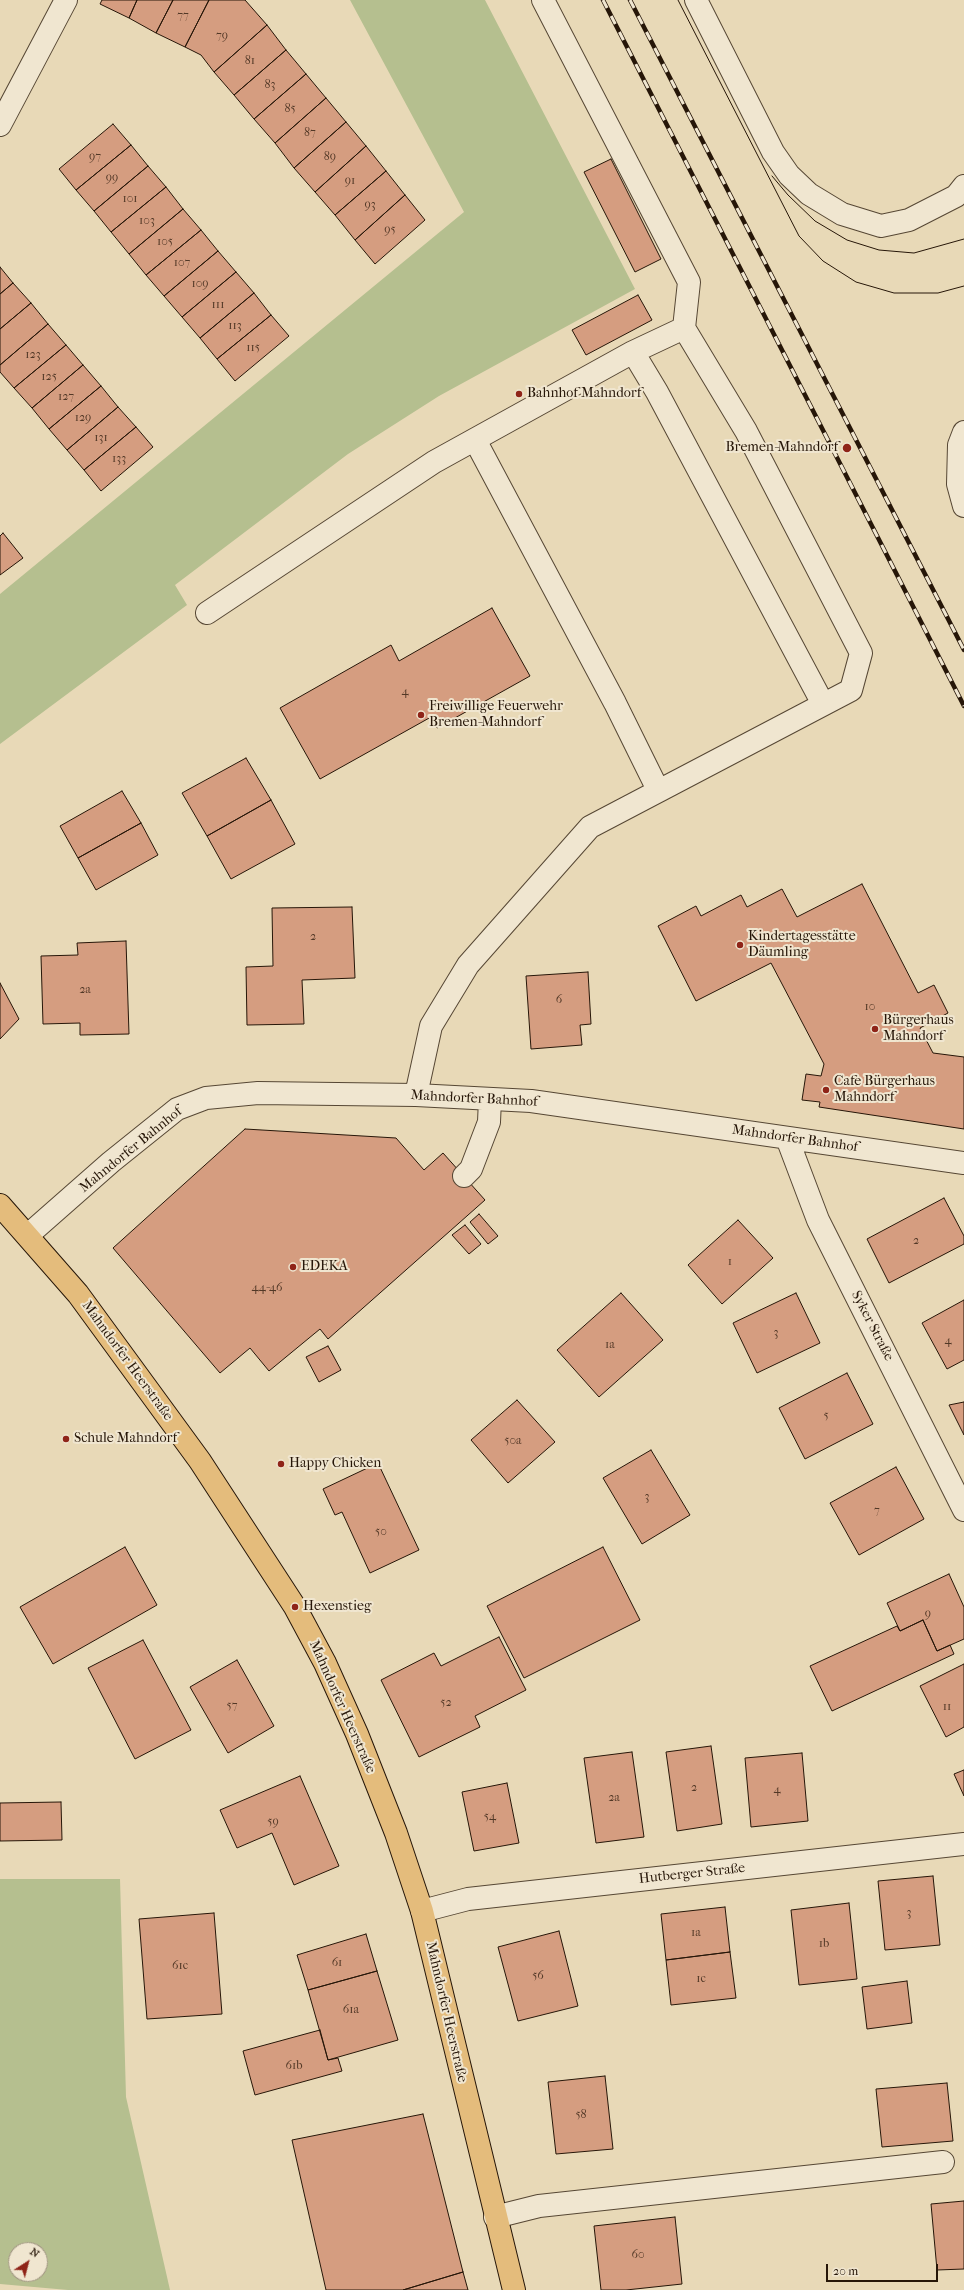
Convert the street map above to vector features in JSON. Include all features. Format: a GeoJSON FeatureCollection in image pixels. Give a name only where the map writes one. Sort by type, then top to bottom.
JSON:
{"type":"FeatureCollection","features":[{"type":"Feature","properties":{"kind":"main road","name":"Mahndorfer Heerstraße"},"geometry":{"type":"LineString","coordinates":[[0,1205],[28,1235],[78,1294],[200,1460],[295,1607],[325,1663],[357,1734],[396,1833],[422,1910],[495,2217],[514,2290]]}},
{"type":"Feature","properties":{"kind":"street"},"geometry":{"type":"LineString","coordinates":[[0,125],[66,0]]}},
{"type":"Feature","properties":{"kind":"street"},"geometry":{"type":"LineString","coordinates":[[416,1095],[431,1026],[468,965],[590,827],[850,690],[861,653],[746,431],[684,328],[689,282],[542,0]]}},
{"type":"Feature","properties":{"kind":"street"},"geometry":{"type":"LineString","coordinates":[[696,0],[773,152],[789,174],[809,194],[842,214],[880,226],[909,220],[956,196],[964,186]]}},
{"type":"Feature","properties":{"kind":"street"},"geometry":{"type":"LineString","coordinates":[[207,614],[390,490],[434,462],[633,352],[684,328]]}},
{"type":"Feature","properties":{"kind":"street"},"geometry":{"type":"LineString","coordinates":[[633,352],[661,401],[823,704]]}},
{"type":"Feature","properties":{"kind":"street"},"geometry":{"type":"LineString","coordinates":[[964,432],[959,445],[958,484],[964,506]]}},
{"type":"Feature","properties":{"kind":"street"},"geometry":{"type":"LineString","coordinates":[[475,440],[615,703],[658,790]]}},
{"type":"Feature","properties":{"kind":"street","name":"Mahndorfer Bahnhof"},"geometry":{"type":"LineString","coordinates":[[28,1235],[111,1162],[178,1109],[206,1098],[258,1093],[416,1095],[538,1102],[964,1163]]}},
{"type":"Feature","properties":{"kind":"street"},"geometry":{"type":"LineString","coordinates":[[464,1176],[471,1168],[489,1122],[490,1099]]}},
{"type":"Feature","properties":{"kind":"street","name":"Syker Straße"},"geometry":{"type":"LineString","coordinates":[[787,1138],[818,1220],[964,1510]]}},
{"type":"Feature","properties":{"kind":"street","name":"Hutberger Straße"},"geometry":{"type":"LineString","coordinates":[[422,1910],[468,1899],[964,1844]]}},
{"type":"Feature","properties":{"kind":"street"},"geometry":{"type":"LineString","coordinates":[[495,2217],[539,2206],[944,2162]]}},
{"type":"Feature","properties":{"kind":"green space"},"geometry":{"type":"Polygon","coordinates":[[[350,0],[485,0],[635,289],[439,396],[348,454],[175,585],[187,605],[0,744],[0,594],[464,212],[350,0]]]}},
{"type":"Feature","properties":{"kind":"green space"},"geometry":{"type":"Polygon","coordinates":[[[0,1879],[120,1879],[126,2097],[170,2290],[68,2290],[0,2284],[0,1879]]]}},
{"type":"Feature","properties":{"kind":"building"},"geometry":{"type":"Polygon","coordinates":[[[102,0],[137,0],[129,18],[100,4],[102,0]]]}},
{"type":"Feature","properties":{"kind":"building"},"geometry":{"type":"Polygon","coordinates":[[[137,0],[173,0],[156,33],[129,18],[137,0]]]}},
{"type":"Feature","properties":{"kind":"building"},"geometry":{"type":"Polygon","coordinates":[[[173,0],[209,0],[185,47],[156,33],[173,0]]]}},
{"type":"Feature","properties":{"kind":"building"},"geometry":{"type":"Polygon","coordinates":[[[209,0],[245,0],[267,25],[214,72],[201,55],[185,47],[209,0]]]}},
{"type":"Feature","properties":{"kind":"building"},"geometry":{"type":"Polygon","coordinates":[[[267,25],[286,50],[234,95],[214,72],[267,25]]]}},
{"type":"Feature","properties":{"kind":"building"},"geometry":{"type":"Polygon","coordinates":[[[286,50],[306,74],[254,119],[234,95],[286,50]]]}},
{"type":"Feature","properties":{"kind":"building"},"geometry":{"type":"Polygon","coordinates":[[[306,74],[326,98],[275,143],[254,119],[306,74]]]}},
{"type":"Feature","properties":{"kind":"building"},"geometry":{"type":"Polygon","coordinates":[[[326,98],[346,122],[294,168],[275,143],[326,98]]]}},
{"type":"Feature","properties":{"kind":"building"},"geometry":{"type":"Polygon","coordinates":[[[346,122],[366,146],[315,192],[294,168],[346,122]]]}},
{"type":"Feature","properties":{"kind":"building"},"geometry":{"type":"Polygon","coordinates":[[[113,124],[131,145],[76,190],[59,169],[113,124]]]}},
{"type":"Feature","properties":{"kind":"building"},"geometry":{"type":"Polygon","coordinates":[[[131,145],[148,166],[94,211],[76,190],[131,145]]]}},
{"type":"Feature","properties":{"kind":"building"},"geometry":{"type":"Polygon","coordinates":[[[366,146],[386,171],[335,215],[315,192],[366,146]]]}},
{"type":"Feature","properties":{"kind":"building"},"geometry":{"type":"Polygon","coordinates":[[[611,159],[661,259],[635,272],[584,172],[611,159]]]}},
{"type":"Feature","properties":{"kind":"building"},"geometry":{"type":"Polygon","coordinates":[[[148,166],[166,187],[111,232],[94,211],[148,166]]]}},
{"type":"Feature","properties":{"kind":"building"},"geometry":{"type":"Polygon","coordinates":[[[386,171],[405,195],[355,240],[335,215],[386,171]]]}},
{"type":"Feature","properties":{"kind":"building"},"geometry":{"type":"Polygon","coordinates":[[[166,187],[183,209],[129,254],[111,232],[166,187]]]}},
{"type":"Feature","properties":{"kind":"building"},"geometry":{"type":"Polygon","coordinates":[[[405,195],[425,220],[375,264],[355,240],[405,195]]]}},
{"type":"Feature","properties":{"kind":"building"},"geometry":{"type":"Polygon","coordinates":[[[183,209],[201,230],[146,275],[129,254],[183,209]]]}},
{"type":"Feature","properties":{"kind":"building"},"geometry":{"type":"Polygon","coordinates":[[[201,230],[218,251],[164,296],[146,275],[201,230]]]}},
{"type":"Feature","properties":{"kind":"building"},"geometry":{"type":"Polygon","coordinates":[[[218,251],[236,272],[182,317],[164,296],[218,251]]]}},
{"type":"Feature","properties":{"kind":"building"},"geometry":{"type":"Polygon","coordinates":[[[0,267],[13,283],[0,294],[0,267]]]}},
{"type":"Feature","properties":{"kind":"building"},"geometry":{"type":"Polygon","coordinates":[[[236,272],[254,293],[200,338],[182,317],[236,272]]]}},
{"type":"Feature","properties":{"kind":"building"},"geometry":{"type":"Polygon","coordinates":[[[13,283],[31,303],[0,329],[0,294],[13,283]]]}},
{"type":"Feature","properties":{"kind":"building"},"geometry":{"type":"Polygon","coordinates":[[[254,293],[271,315],[217,359],[200,338],[254,293]]]}},
{"type":"Feature","properties":{"kind":"building"},"geometry":{"type":"Polygon","coordinates":[[[638,295],[652,320],[586,355],[572,330],[638,295]]]}},
{"type":"Feature","properties":{"kind":"building"},"geometry":{"type":"Polygon","coordinates":[[[31,303],[48,324],[0,365],[0,329],[31,303]]]}},
{"type":"Feature","properties":{"kind":"building"},"geometry":{"type":"Polygon","coordinates":[[[271,315],[289,336],[235,381],[217,359],[271,315]]]}},
{"type":"Feature","properties":{"kind":"building"},"geometry":{"type":"Polygon","coordinates":[[[48,324],[66,345],[14,388],[0,372],[0,365],[48,324]]]}},
{"type":"Feature","properties":{"kind":"building"},"geometry":{"type":"Polygon","coordinates":[[[66,345],[83,365],[32,408],[14,388],[66,345]]]}},
{"type":"Feature","properties":{"kind":"building"},"geometry":{"type":"Polygon","coordinates":[[[83,365],[101,386],[49,429],[32,408],[83,365]]]}},
{"type":"Feature","properties":{"kind":"building"},"geometry":{"type":"Polygon","coordinates":[[[101,386],[118,407],[67,450],[49,429],[101,386]]]}},
{"type":"Feature","properties":{"kind":"building"},"geometry":{"type":"Polygon","coordinates":[[[118,407],[136,427],[84,470],[67,450],[118,407]]]}},
{"type":"Feature","properties":{"kind":"building"},"geometry":{"type":"Polygon","coordinates":[[[136,427],[153,447],[101,491],[84,470],[136,427]]]}},
{"type":"Feature","properties":{"kind":"building"},"geometry":{"type":"Polygon","coordinates":[[[3,533],[23,558],[0,575],[0,536],[3,533]]]}},
{"type":"Feature","properties":{"kind":"building"},"geometry":{"type":"Polygon","coordinates":[[[492,608],[530,676],[437,728],[431,717],[320,779],[280,708],[391,645],[399,661],[492,608]]]}},
{"type":"Feature","properties":{"kind":"building"},"geometry":{"type":"Polygon","coordinates":[[[246,758],[271,800],[207,836],[182,793],[246,758]]]}},
{"type":"Feature","properties":{"kind":"building"},"geometry":{"type":"Polygon","coordinates":[[[122,791],[141,823],[78,858],[60,826],[122,791]]]}},
{"type":"Feature","properties":{"kind":"building"},"geometry":{"type":"Polygon","coordinates":[[[271,800],[295,844],[231,879],[207,836],[271,800]]]}},
{"type":"Feature","properties":{"kind":"building"},"geometry":{"type":"Polygon","coordinates":[[[141,823],[158,855],[96,890],[78,858],[141,823]]]}},
{"type":"Feature","properties":{"kind":"building"},"geometry":{"type":"Polygon","coordinates":[[[862,884],[918,993],[934,985],[948,1013],[920,1028],[933,1053],[964,1057],[964,1129],[819,1107],[820,1102],[802,1100],[806,1074],[821,1076],[824,1064],[771,963],[696,1001],[658,926],[696,906],[701,916],[741,895],[747,907],[782,889],[797,917],[862,884]]]}},
{"type":"Feature","properties":{"kind":"building"},"geometry":{"type":"Polygon","coordinates":[[[352,907],[355,978],[302,980],[304,1024],[247,1025],[246,967],[273,966],[272,908],[352,907]]]}},
{"type":"Feature","properties":{"kind":"building"},"geometry":{"type":"Polygon","coordinates":[[[126,941],[129,1034],[80,1035],[80,1023],[43,1024],[41,956],[78,955],[77,943],[126,941]]]}},
{"type":"Feature","properties":{"kind":"building"},"geometry":{"type":"Polygon","coordinates":[[[588,972],[591,1024],[580,1025],[582,1045],[531,1049],[526,976],[588,972]]]}},
{"type":"Feature","properties":{"kind":"building"},"geometry":{"type":"Polygon","coordinates":[[[0,983],[19,1019],[0,1039],[0,983]]]}},
{"type":"Feature","properties":{"kind":"building"},"geometry":{"type":"Polygon","coordinates":[[[245,1129],[396,1138],[424,1170],[443,1153],[485,1200],[328,1339],[320,1329],[269,1371],[250,1348],[220,1373],[113,1248],[245,1129]]]}},
{"type":"Feature","properties":{"kind":"building"},"geometry":{"type":"Polygon","coordinates":[[[944,1198],[964,1236],[964,1244],[889,1283],[867,1239],[944,1198]]]}},
{"type":"Feature","properties":{"kind":"building"},"geometry":{"type":"Polygon","coordinates":[[[479,1214],[498,1236],[488,1244],[470,1222],[479,1214]]]}},
{"type":"Feature","properties":{"kind":"building"},"geometry":{"type":"Polygon","coordinates":[[[738,1220],[773,1258],[722,1304],[688,1265],[738,1220]]]}},
{"type":"Feature","properties":{"kind":"building"},"geometry":{"type":"Polygon","coordinates":[[[465,1225],[481,1244],[469,1254],[452,1235],[465,1225]]]}},
{"type":"Feature","properties":{"kind":"building"},"geometry":{"type":"Polygon","coordinates":[[[621,1293],[663,1340],[599,1397],[557,1350],[621,1293]]]}},
{"type":"Feature","properties":{"kind":"building"},"geometry":{"type":"Polygon","coordinates":[[[796,1293],[820,1343],[757,1373],[733,1323],[796,1293]]]}},
{"type":"Feature","properties":{"kind":"building"},"geometry":{"type":"Polygon","coordinates":[[[964,1300],[964,1360],[947,1369],[922,1323],[964,1300]]]}},
{"type":"Feature","properties":{"kind":"building"},"geometry":{"type":"Polygon","coordinates":[[[328,1346],[341,1370],[319,1382],[306,1357],[328,1346]]]}},
{"type":"Feature","properties":{"kind":"building"},"geometry":{"type":"Polygon","coordinates":[[[847,1373],[873,1424],[805,1459],[779,1408],[847,1373]]]}},
{"type":"Feature","properties":{"kind":"building"},"geometry":{"type":"Polygon","coordinates":[[[517,1400],[555,1442],[508,1483],[471,1440],[517,1400]]]}},
{"type":"Feature","properties":{"kind":"building"},"geometry":{"type":"Polygon","coordinates":[[[964,1402],[964,1435],[949,1405],[964,1402]]]}},
{"type":"Feature","properties":{"kind":"building"},"geometry":{"type":"Polygon","coordinates":[[[651,1450],[690,1515],[642,1544],[603,1478],[651,1450]]]}},
{"type":"Feature","properties":{"kind":"building"},"geometry":{"type":"Polygon","coordinates":[[[378,1463],[419,1550],[370,1573],[342,1512],[335,1515],[323,1489],[378,1463]]]}},
{"type":"Feature","properties":{"kind":"building"},"geometry":{"type":"Polygon","coordinates":[[[896,1467],[924,1519],[859,1555],[830,1503],[896,1467]]]}},
{"type":"Feature","properties":{"kind":"building"},"geometry":{"type":"Polygon","coordinates":[[[125,1547],[157,1605],[53,1664],[20,1607],[125,1547]]]}},
{"type":"Feature","properties":{"kind":"building"},"geometry":{"type":"Polygon","coordinates":[[[603,1547],[640,1620],[524,1678],[487,1606],[603,1547]]]}},
{"type":"Feature","properties":{"kind":"building"},"geometry":{"type":"Polygon","coordinates":[[[949,1574],[964,1607],[964,1639],[937,1651],[923,1620],[900,1631],[887,1603],[949,1574]]]}},
{"type":"Feature","properties":{"kind":"building"},"geometry":{"type":"Polygon","coordinates":[[[923,1620],[937,1651],[950,1645],[954,1654],[832,1711],[810,1666],[897,1626],[900,1631],[923,1620]]]}},
{"type":"Feature","properties":{"kind":"building"},"geometry":{"type":"Polygon","coordinates":[[[499,1637],[526,1690],[475,1716],[480,1727],[419,1757],[381,1680],[434,1653],[441,1666],[499,1637]]]}},
{"type":"Feature","properties":{"kind":"building"},"geometry":{"type":"Polygon","coordinates":[[[143,1640],[191,1730],[135,1759],[88,1668],[143,1640]]]}},
{"type":"Feature","properties":{"kind":"building"},"geometry":{"type":"Polygon","coordinates":[[[237,1660],[274,1726],[228,1753],[190,1687],[237,1660]]]}},
{"type":"Feature","properties":{"kind":"building"},"geometry":{"type":"Polygon","coordinates":[[[964,1664],[964,1727],[946,1737],[920,1686],[964,1664]]]}},
{"type":"Feature","properties":{"kind":"building"},"geometry":{"type":"Polygon","coordinates":[[[711,1746],[722,1824],[677,1831],[666,1752],[711,1746]]]}},
{"type":"Feature","properties":{"kind":"building"},"geometry":{"type":"Polygon","coordinates":[[[632,1752],[644,1837],[596,1843],[584,1758],[632,1752]]]}},
{"type":"Feature","properties":{"kind":"building"},"geometry":{"type":"Polygon","coordinates":[[[802,1753],[808,1821],[751,1827],[745,1758],[802,1753]]]}},
{"type":"Feature","properties":{"kind":"building"},"geometry":{"type":"Polygon","coordinates":[[[964,1770],[964,1796],[954,1774],[964,1770]]]}},
{"type":"Feature","properties":{"kind":"building"},"geometry":{"type":"Polygon","coordinates":[[[300,1776],[339,1866],[294,1885],[272,1833],[237,1848],[220,1810],[300,1776]]]}},
{"type":"Feature","properties":{"kind":"building"},"geometry":{"type":"Polygon","coordinates":[[[507,1783],[519,1843],[474,1851],[462,1792],[507,1783]]]}},
{"type":"Feature","properties":{"kind":"building"},"geometry":{"type":"Polygon","coordinates":[[[61,1802],[62,1840],[0,1841],[0,1803],[61,1802]]]}},
{"type":"Feature","properties":{"kind":"building"},"geometry":{"type":"Polygon","coordinates":[[[933,1876],[940,1945],[885,1950],[878,1881],[933,1876]]]}},
{"type":"Feature","properties":{"kind":"building"},"geometry":{"type":"Polygon","coordinates":[[[849,1903],[857,1979],[799,1985],[791,1910],[849,1903]]]}},
{"type":"Feature","properties":{"kind":"building"},"geometry":{"type":"Polygon","coordinates":[[[725,1907],[730,1952],[666,1960],[661,1914],[725,1907]]]}},
{"type":"Feature","properties":{"kind":"building"},"geometry":{"type":"Polygon","coordinates":[[[214,1913],[222,2014],[147,2019],[139,1919],[214,1913]]]}},
{"type":"Feature","properties":{"kind":"building"},"geometry":{"type":"Polygon","coordinates":[[[559,1931],[578,2006],[518,2021],[498,1947],[559,1931]]]}},
{"type":"Feature","properties":{"kind":"building"},"geometry":{"type":"Polygon","coordinates":[[[366,1934],[377,1971],[308,1990],[297,1955],[366,1934]]]}},
{"type":"Feature","properties":{"kind":"building"},"geometry":{"type":"Polygon","coordinates":[[[730,1952],[736,1998],[671,2005],[666,1960],[730,1952]]]}},
{"type":"Feature","properties":{"kind":"building"},"geometry":{"type":"Polygon","coordinates":[[[377,1971],[398,2040],[328,2060],[308,1990],[377,1971]]]}},
{"type":"Feature","properties":{"kind":"building"},"geometry":{"type":"Polygon","coordinates":[[[907,1981],[912,2023],[867,2029],[862,1987],[907,1981]]]}},
{"type":"Feature","properties":{"kind":"building"},"geometry":{"type":"Polygon","coordinates":[[[320,2030],[328,2060],[338,2058],[342,2071],[255,2095],[243,2051],[320,2030]]]}},
{"type":"Feature","properties":{"kind":"building"},"geometry":{"type":"Polygon","coordinates":[[[605,2076],[613,2149],[556,2154],[548,2082],[605,2076]]]}},
{"type":"Feature","properties":{"kind":"building"},"geometry":{"type":"Polygon","coordinates":[[[947,2083],[953,2141],[882,2147],[876,2089],[947,2083]]]}},
{"type":"Feature","properties":{"kind":"building"},"geometry":{"type":"Polygon","coordinates":[[[423,2114],[463,2272],[403,2290],[326,2290],[292,2140],[423,2114]]]}},
{"type":"Feature","properties":{"kind":"building"},"geometry":{"type":"Polygon","coordinates":[[[964,2201],[964,2269],[937,2270],[931,2204],[964,2201]]]}},
{"type":"Feature","properties":{"kind":"building"},"geometry":{"type":"Polygon","coordinates":[[[675,2217],[682,2284],[626,2290],[601,2290],[594,2226],[675,2217]]]}},
{"type":"Feature","properties":{"kind":"building"},"geometry":{"type":"Polygon","coordinates":[[[463,2272],[468,2290],[403,2290],[463,2272]]]}},
{"type":"Feature","properties":{"kind":"tram line"},"geometry":{"type":"LineString","coordinates":[[678,0],[799,236],[823,261],[856,282],[894,293],[938,293],[964,286]]}},
{"type":"Feature","properties":{"kind":"tram line"},"geometry":{"type":"LineString","coordinates":[[772,176],[788,195],[815,221],[847,240],[879,250],[914,253],[964,239]]}},
{"type":"Feature","properties":{"kind":"railway"},"geometry":{"type":"LineString","coordinates":[[603,0],[964,706]]}},
{"type":"Feature","properties":{"kind":"railway"},"geometry":{"type":"LineString","coordinates":[[630,0],[964,650]]}},
{"type":"Feature","properties":{"kind":"place","name":"Bahnhof Mahndorf"},"geometry":{"type":"Point","coordinates":[519,394]}},
{"type":"Feature","properties":{"kind":"place","name":"Bremen-Mahndorf"},"geometry":{"type":"Point","coordinates":[847,448]}},
{"type":"Feature","properties":{"kind":"place","name":"Freiwillige Feuerwehr Bremen-Mahndorf"},"geometry":{"type":"Point","coordinates":[421,715]}},
{"type":"Feature","properties":{"kind":"place","name":"Kindertagesstätte Däumling"},"geometry":{"type":"Point","coordinates":[740,945]}},
{"type":"Feature","properties":{"kind":"place","name":"Bürgerhaus Mahndorf"},"geometry":{"type":"Point","coordinates":[875,1029]}},
{"type":"Feature","properties":{"kind":"place","name":"Cafe Bürgerhaus Mahndorf"},"geometry":{"type":"Point","coordinates":[826,1090]}},
{"type":"Feature","properties":{"kind":"place","name":"EDEKA"},"geometry":{"type":"Point","coordinates":[293,1267]}},
{"type":"Feature","properties":{"kind":"place","name":"Schule Mahndorf"},"geometry":{"type":"Point","coordinates":[66,1439]}},
{"type":"Feature","properties":{"kind":"place","name":"Happy Chicken"},"geometry":{"type":"Point","coordinates":[281,1464]}},
{"type":"Feature","properties":{"kind":"place","name":"Hexenstieg"},"geometry":{"type":"Point","coordinates":[295,1607]}}]}
